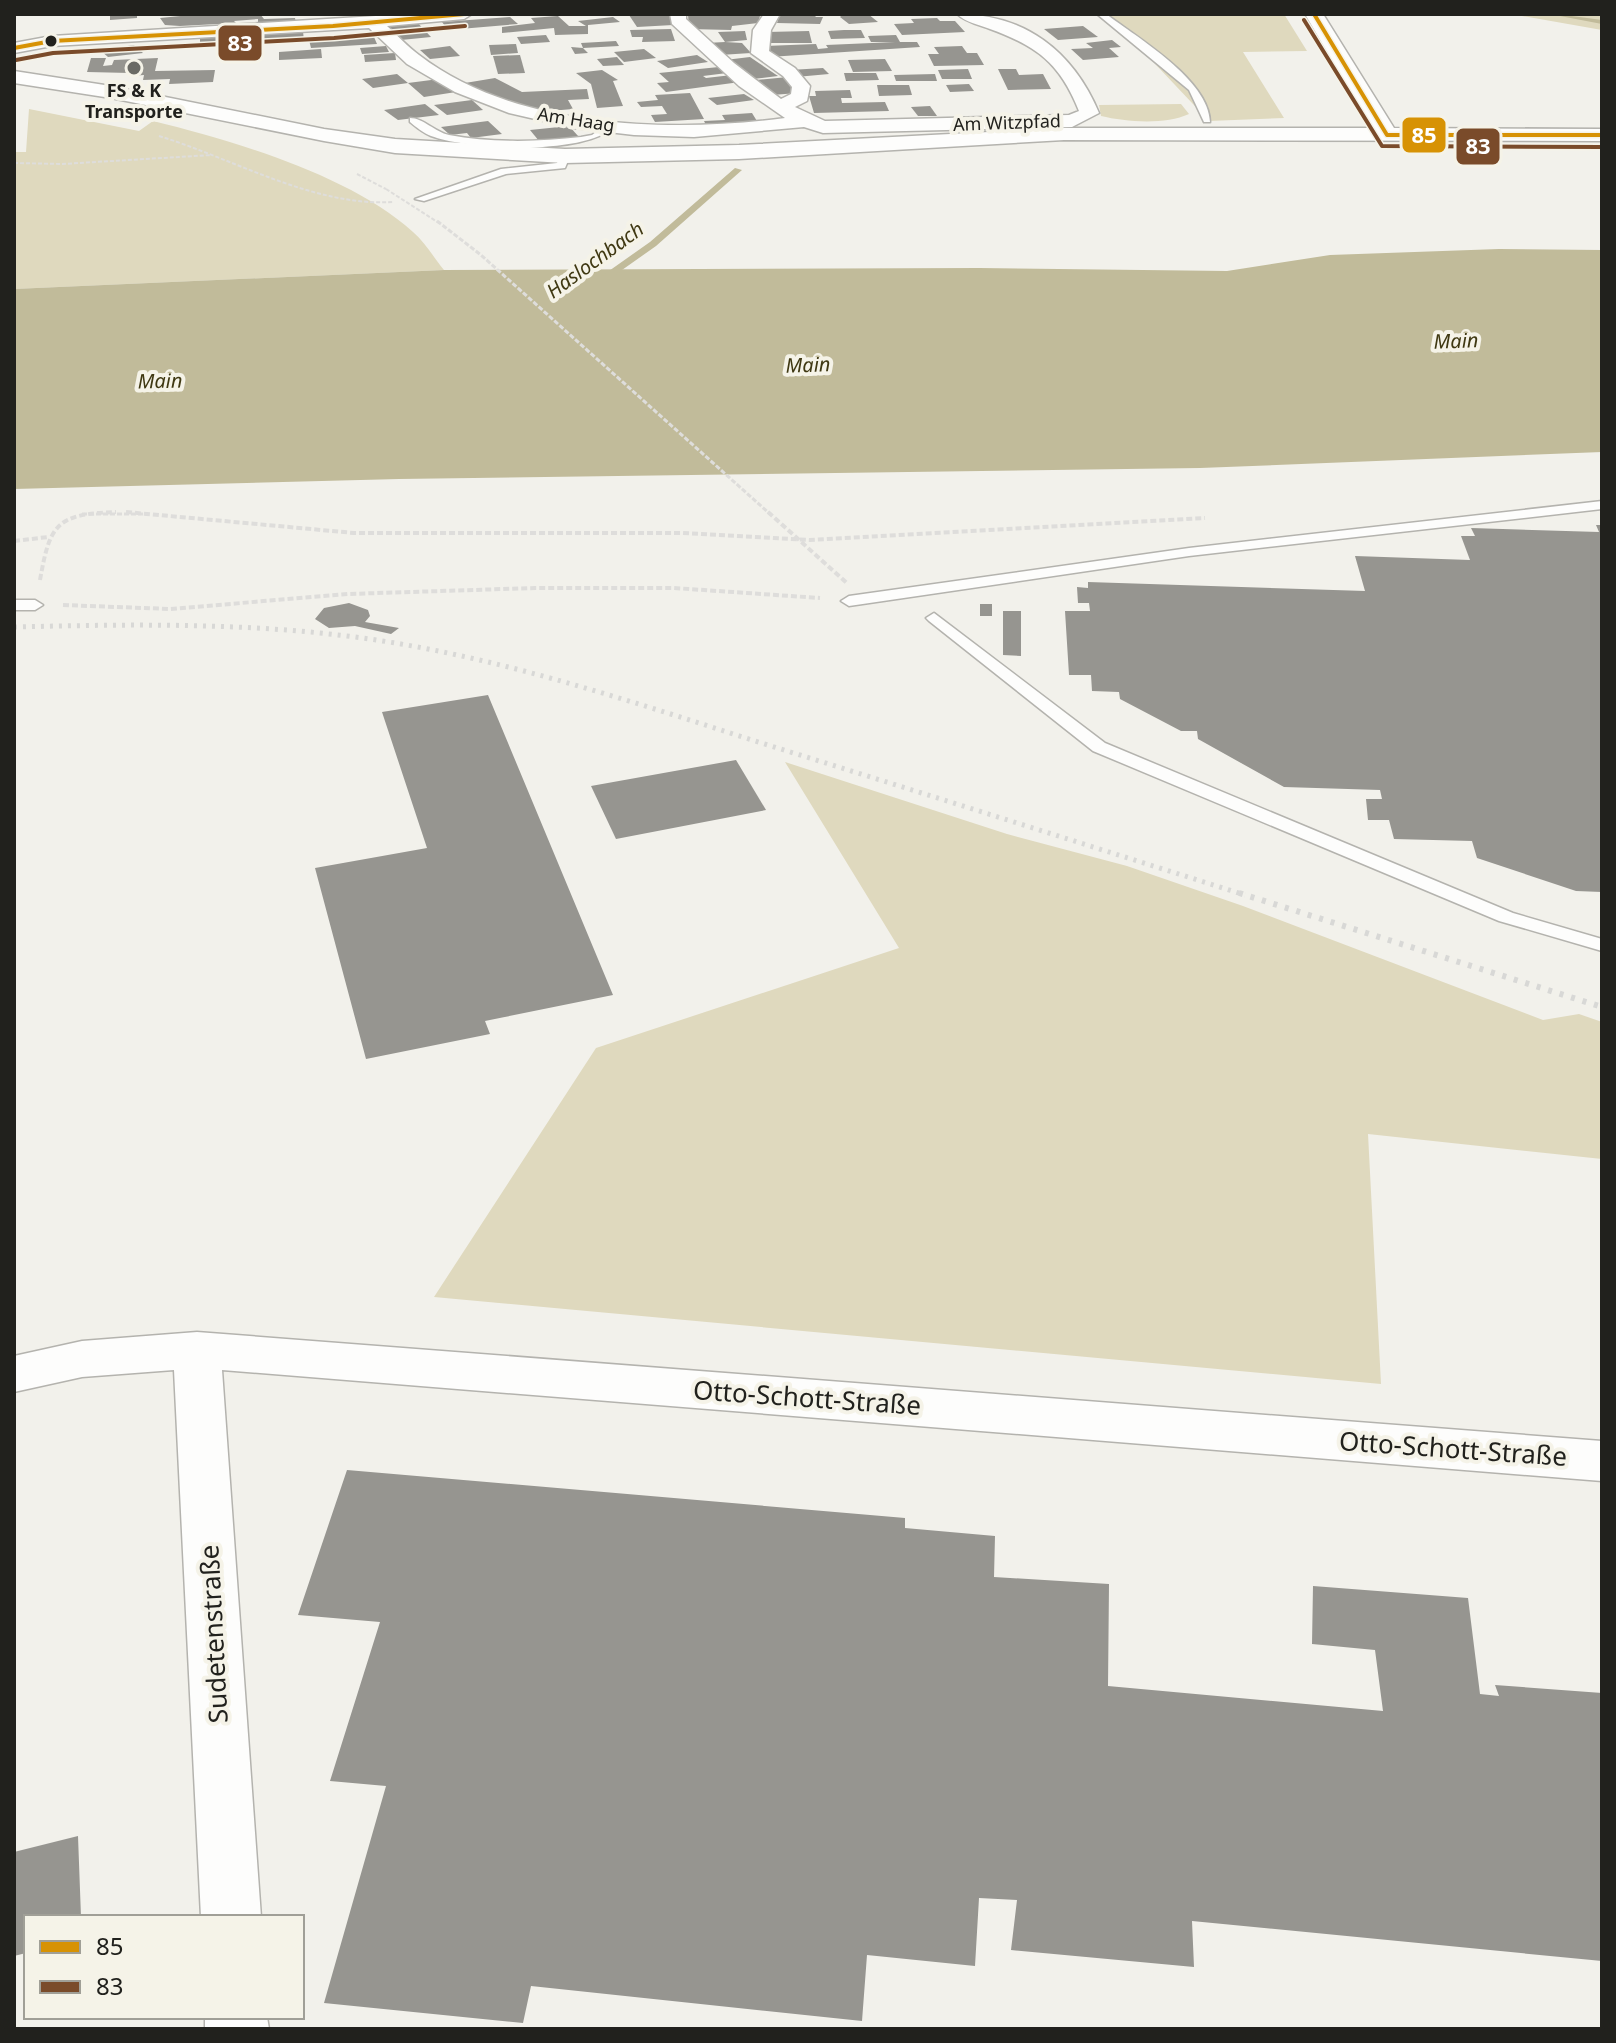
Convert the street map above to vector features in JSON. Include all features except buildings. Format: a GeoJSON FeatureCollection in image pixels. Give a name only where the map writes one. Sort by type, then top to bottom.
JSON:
{"type":"FeatureCollection","features":[{"type":"Feature","properties":{"kind":"main road"},"geometry":{"type":"LineString","coordinates":[[1314,14],[1387,135]]}},
{"type":"Feature","properties":{"kind":"main road"},"geometry":{"type":"LineString","coordinates":[[14,77],[111,92],[272,126],[367,142],[565,156],[739,152],[1064,134],[1602,135]]}},
{"type":"Feature","properties":{"kind":"main road"},"geometry":{"type":"LineString","coordinates":[[1368,103],[1394,115],[1425,123],[1566,135]]}},
{"type":"Feature","properties":{"kind":"street"},"geometry":{"type":"LineString","coordinates":[[14,48],[52,41],[374,23],[464,14]]}},
{"type":"Feature","properties":{"kind":"street"},"geometry":{"type":"LineString","coordinates":[[678,14],[678,20],[707,48],[804,121]]}},
{"type":"Feature","properties":{"kind":"street"},"geometry":{"type":"LineString","coordinates":[[772,14],[762,30],[760,53],[789,72],[801,86],[800,97],[783,106]]}},
{"type":"Feature","properties":{"kind":"street","name":"Am Witzpfad"},"geometry":{"type":"LineString","coordinates":[[804,121],[823,127],[870,128],[1072,121],[1089,113],[1084,97],[1061,59],[1048,48],[1030,37],[965,14]]}},
{"type":"Feature","properties":{"kind":"street","name":"Am Haag"},"geometry":{"type":"LineString","coordinates":[[374,23],[415,61],[479,98],[515,110],[658,131],[730,132],[804,121]]}},
{"type":"Feature","properties":{"kind":"street"},"geometry":{"type":"LineString","coordinates":[[14,30],[173,28],[199,32]]}},
{"type":"Feature","properties":{"kind":"street","name":"Otto-Schott-Straße"},"geometry":{"type":"LineString","coordinates":[[14,1374],[82,1359],[197,1350],[1602,1461]]}},
{"type":"Feature","properties":{"kind":"street","name":"Sudetenstraße"},"geometry":{"type":"LineString","coordinates":[[197,1350],[231,1915]]}},
{"type":"Feature","properties":{"kind":"lane"},"geometry":{"type":"LineString","coordinates":[[1101,14],[1193,89],[1207,120]]}},
{"type":"Feature","properties":{"kind":"lane"},"geometry":{"type":"LineString","coordinates":[[413,120],[430,133],[444,137],[531,143],[576,141],[596,136],[610,126]]}},
{"type":"Feature","properties":{"kind":"lane"},"geometry":{"type":"LineString","coordinates":[[420,199],[505,171],[561,166],[565,156]]}},
{"type":"Feature","properties":{"kind":"lane"},"geometry":{"type":"LineString","coordinates":[[849,601],[1219,548],[1602,505]]}},
{"type":"Feature","properties":{"kind":"lane"},"geometry":{"type":"LineString","coordinates":[[14,605],[35,605]]}},
{"type":"Feature","properties":{"kind":"lane"},"geometry":{"type":"LineString","coordinates":[[934,618],[1099,747],[1506,917],[1602,945]]}},
{"type":"Feature","properties":{"kind":"path"},"geometry":{"type":"LineString","coordinates":[[1596,14],[1602,15]]}},
{"type":"Feature","properties":{"kind":"path"},"geometry":{"type":"LineString","coordinates":[[154,134],[217,155],[316,196],[340,202],[383,203],[420,199]]}},
{"type":"Feature","properties":{"kind":"path"},"geometry":{"type":"LineString","coordinates":[[14,163],[62,164],[217,155]]}},
{"type":"Feature","properties":{"kind":"path"},"geometry":{"type":"LineString","coordinates":[[386,189],[418,207],[481,255],[848,584]]}},
{"type":"Feature","properties":{"kind":"path"},"geometry":{"type":"LineString","coordinates":[[849,601],[674,588],[535,588],[348,594],[170,609],[35,605],[48,537],[63,523],[85,513],[124,512],[354,533],[683,533],[810,540],[1208,518]]}},
{"type":"Feature","properties":{"kind":"path"},"geometry":{"type":"LineString","coordinates":[[14,541],[48,537]]}},
{"type":"Feature","properties":{"kind":"shaded area"},"geometry":{"type":"Polygon","coordinates":[[[1108,14],[1284,14],[1307,51],[1243,52],[1284,118],[1209,121],[1108,14]]]}},
{"type":"Feature","properties":{"kind":"shaded area"},"geometry":{"type":"Polygon","coordinates":[[[1511,14],[1602,14],[1602,30],[1511,14]]]}},
{"type":"Feature","properties":{"kind":"shaded area"},"geometry":{"type":"Polygon","coordinates":[[[1181,104],[1189,114],[1169,120],[1145,121],[1101,116],[1099,105],[1181,104]]]}},
{"type":"Feature","properties":{"kind":"shaded area"},"geometry":{"type":"Polygon","coordinates":[[[29,109],[139,131],[153,121],[290,163],[357,193],[387,212],[417,236],[444,270],[14,289],[14,152],[26,152],[29,109]]]}},
{"type":"Feature","properties":{"kind":"shaded area"},"geometry":{"type":"Polygon","coordinates":[[[785,762],[1007,834],[1127,866],[1243,906],[1543,1020],[1579,1014],[1602,1022],[1602,1159],[1368,1134],[1381,1384],[434,1297],[596,1048],[899,948],[785,762]]]}},
{"type":"Feature","properties":{"kind":"water","name":"Main"},"geometry":{"type":"Polygon","coordinates":[[[1499,249],[1602,250],[1602,452],[1200,468],[399,479],[14,489],[14,289],[444,270],[979,268],[1227,271],[1330,255],[1499,249]]]}},
{"type":"Feature","properties":{"kind":"waterway","name":"Haslochbach"},"geometry":{"type":"LineString","coordinates":[[1560,14],[1602,22]]}},
{"type":"Feature","properties":{"kind":"waterway","name":"Haslochbach"},"geometry":{"type":"LineString","coordinates":[[602,280],[653,244],[738,170]]}},
{"type":"Feature","properties":{"kind":"railway"},"geometry":{"type":"LineString","coordinates":[[14,627],[155,625],[296,631],[389,642],[486,661],[629,701],[1245,895]]}},
{"type":"Feature","properties":{"kind":"railway"},"geometry":{"type":"LineString","coordinates":[[1239,893],[1602,1007]]}},
{"type":"Feature","properties":{"kind":"transit line","name":"85"},"geometry":{"type":"LineString","coordinates":[[14,48],[52,41],[333,26],[464,14]]}},
{"type":"Feature","properties":{"kind":"transit line","name":"85"},"geometry":{"type":"LineString","coordinates":[[1314,14],[1387,135],[1602,135]]}},
{"type":"Feature","properties":{"kind":"transit line","name":"83"},"geometry":{"type":"LineString","coordinates":[[1304,20],[1382,146],[1602,147]]}},
{"type":"Feature","properties":{"kind":"transit line","name":"83"},"geometry":{"type":"LineString","coordinates":[[16,60],[53,53],[334,38],[465,26]]}},
{"type":"Feature","properties":{"kind":"place","name":"FS & K Transporte"},"geometry":{"type":"Point","coordinates":[134,68]}}]}
